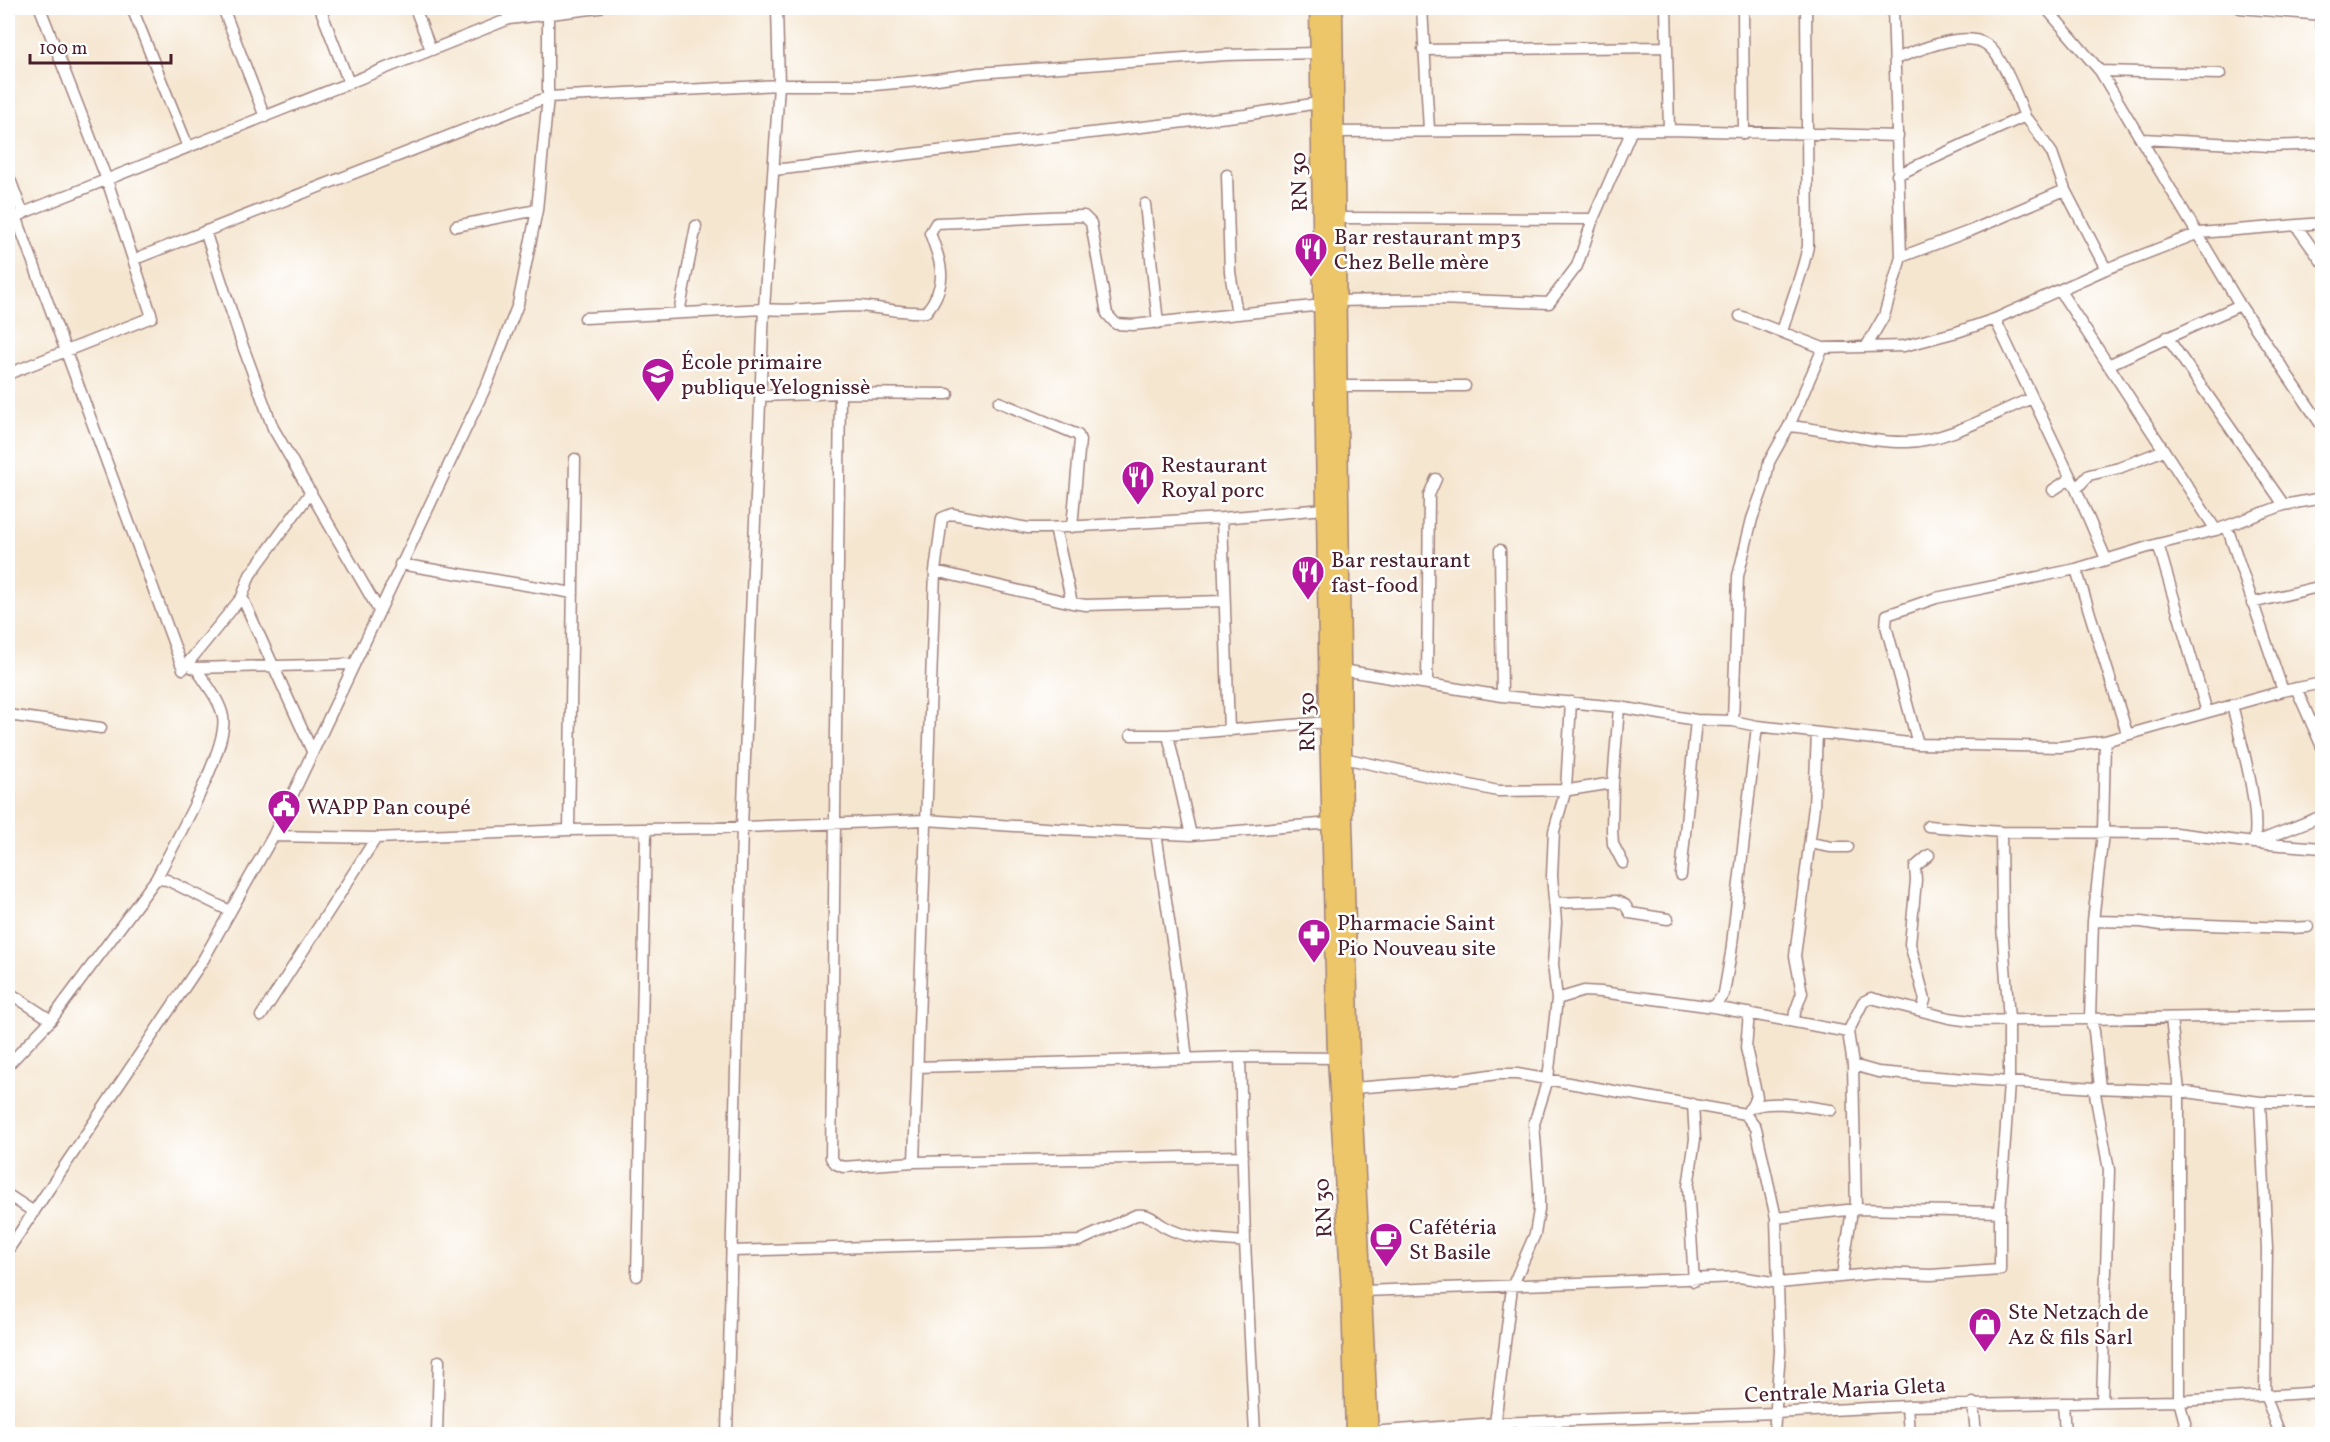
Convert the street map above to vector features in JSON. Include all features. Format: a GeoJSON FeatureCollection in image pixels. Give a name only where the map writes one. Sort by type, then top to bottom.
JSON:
{"type":"FeatureCollection","features":[{"type":"Feature","properties":{"kind":"main road","name":"RN 30"},"geometry":{"type":"LineString","coordinates":[[1317,8],[1318,103],[1330,303],[1340,386],[1343,758],[1353,1088],[1364,1291],[1364,1434]]}},
{"type":"Feature","properties":{"kind":"main road","name":"RN 30"},"geometry":{"type":"LineString","coordinates":[[1334,8],[1337,218],[1330,303],[1324,509],[1328,722],[1336,1058],[1350,1293],[1364,1434]]}},
{"type":"Feature","properties":{"kind":"street"},"geometry":{"type":"LineString","coordinates":[[8,374],[152,317],[107,180],[40,8]]}},
{"type":"Feature","properties":{"kind":"street"},"geometry":{"type":"LineString","coordinates":[[132,8],[188,147]]}},
{"type":"Feature","properties":{"kind":"street"},"geometry":{"type":"LineString","coordinates":[[223,8],[265,117]]}},
{"type":"Feature","properties":{"kind":"street"},"geometry":{"type":"LineString","coordinates":[[320,8],[349,83]]}},
{"type":"Feature","properties":{"kind":"street"},"geometry":{"type":"LineString","coordinates":[[415,8],[431,50]]}},
{"type":"Feature","properties":{"kind":"street"},"geometry":{"type":"LineString","coordinates":[[505,8],[509,19]]}},
{"type":"Feature","properties":{"kind":"street"},"geometry":{"type":"LineString","coordinates":[[15,216],[509,19],[549,10],[599,8]]}},
{"type":"Feature","properties":{"kind":"street"},"geometry":{"type":"LineString","coordinates":[[727,1434],[742,827],[764,309],[779,85],[777,8]]}},
{"type":"Feature","properties":{"kind":"street"},"geometry":{"type":"LineString","coordinates":[[1422,8],[1429,130]]}},
{"type":"Feature","properties":{"kind":"street"},"geometry":{"type":"LineString","coordinates":[[1666,8],[1669,130]]}},
{"type":"Feature","properties":{"kind":"street"},"geometry":{"type":"LineString","coordinates":[[1743,8],[1744,134]]}},
{"type":"Feature","properties":{"kind":"street"},"geometry":{"type":"LineString","coordinates":[[1782,332],[1789,305],[1802,274],[1808,246],[1806,8]]}},
{"type":"Feature","properties":{"kind":"street"},"geometry":{"type":"LineString","coordinates":[[1866,347],[1884,316],[1901,257],[1893,8]]}},
{"type":"Feature","properties":{"kind":"street"},"geometry":{"type":"LineString","coordinates":[[2046,8],[2100,71],[2143,139],[2240,305],[2322,426]]}},
{"type":"Feature","properties":{"kind":"street"},"geometry":{"type":"LineString","coordinates":[[2240,8],[2320,12],[2322,28]]}},
{"type":"Feature","properties":{"kind":"street"},"geometry":{"type":"LineString","coordinates":[[8,1250],[203,960],[273,836],[378,609],[461,442],[503,346],[518,304],[537,210],[548,97],[549,10]]}},
{"type":"Feature","properties":{"kind":"street"},"geometry":{"type":"LineString","coordinates":[[1895,59],[1942,42],[1973,40],[1985,43],[2004,66],[2025,116],[2052,153],[2066,190],[2106,269]]}},
{"type":"Feature","properties":{"kind":"street"},"geometry":{"type":"LineString","coordinates":[[1423,50],[1666,47]]}},
{"type":"Feature","properties":{"kind":"street"},"geometry":{"type":"LineString","coordinates":[[140,257],[548,97],[779,85],[874,85],[978,73],[1226,56],[1317,53]]}},
{"type":"Feature","properties":{"kind":"street"},"geometry":{"type":"LineString","coordinates":[[2100,71],[2220,74]]}},
{"type":"Feature","properties":{"kind":"street"},"geometry":{"type":"LineString","coordinates":[[774,170],[1245,115],[1318,103]]}},
{"type":"Feature","properties":{"kind":"street"},"geometry":{"type":"LineString","coordinates":[[1897,174],[2025,116]]}},
{"type":"Feature","properties":{"kind":"street"},"geometry":{"type":"LineString","coordinates":[[585,318],[764,309],[786,311],[856,306],[906,314],[926,312],[936,300],[942,280],[942,266],[930,233],[936,223],[1084,216],[1091,223],[1107,314],[1116,324],[1133,326],[1330,303],[1438,299],[1549,303],[1576,266],[1593,219],[1632,130]]}},
{"type":"Feature","properties":{"kind":"street"},"geometry":{"type":"LineString","coordinates":[[1335,132],[1669,130],[1744,134],[1898,136]]}},
{"type":"Feature","properties":{"kind":"street"},"geometry":{"type":"LineString","coordinates":[[2143,139],[2270,146],[2322,144]]}},
{"type":"Feature","properties":{"kind":"street"},"geometry":{"type":"LineString","coordinates":[[8,174],[15,216],[183,669]]}},
{"type":"Feature","properties":{"kind":"street"},"geometry":{"type":"LineString","coordinates":[[1227,175],[1230,272],[1237,314]]}},
{"type":"Feature","properties":{"kind":"street"},"geometry":{"type":"LineString","coordinates":[[1901,257],[1970,231],[2066,190]]}},
{"type":"Feature","properties":{"kind":"street"},"geometry":{"type":"LineString","coordinates":[[1145,204],[1158,323]]}},
{"type":"Feature","properties":{"kind":"street"},"geometry":{"type":"LineString","coordinates":[[456,226],[537,210]]}},
{"type":"Feature","properties":{"kind":"street"},"geometry":{"type":"LineString","coordinates":[[1337,218],[1593,219]]}},
{"type":"Feature","properties":{"kind":"street"},"geometry":{"type":"LineString","coordinates":[[1740,316],[1823,348],[1916,344],[1995,319],[2106,269],[2199,233],[2322,223]]}},
{"type":"Feature","properties":{"kind":"street"},"geometry":{"type":"LineString","coordinates":[[679,313],[696,226]]}},
{"type":"Feature","properties":{"kind":"street"},"geometry":{"type":"LineString","coordinates":[[2297,226],[2322,262]]}},
{"type":"Feature","properties":{"kind":"street"},"geometry":{"type":"LineString","coordinates":[[205,231],[241,341],[273,428],[378,609]]}},
{"type":"Feature","properties":{"kind":"street"},"geometry":{"type":"LineString","coordinates":[[2060,291],[2216,530]]}},
{"type":"Feature","properties":{"kind":"street"},"geometry":{"type":"LineString","coordinates":[[2108,365],[2240,305]]}},
{"type":"Feature","properties":{"kind":"street"},"geometry":{"type":"LineString","coordinates":[[1995,319],[2076,489],[2106,559]]}},
{"type":"Feature","properties":{"kind":"street"},"geometry":{"type":"LineString","coordinates":[[2167,337],[2284,505]]}},
{"type":"Feature","properties":{"kind":"street"},"geometry":{"type":"LineString","coordinates":[[1733,721],[1738,576],[1769,462],[1789,426],[1823,348]]}},
{"type":"Feature","properties":{"kind":"street"},"geometry":{"type":"LineString","coordinates":[[1340,386],[1465,386]]}},
{"type":"Feature","properties":{"kind":"street"},"geometry":{"type":"LineString","coordinates":[[761,396],[840,393],[948,394]]}},
{"type":"Feature","properties":{"kind":"street"},"geometry":{"type":"LineString","coordinates":[[840,393],[831,1158],[843,1167],[914,1162],[1243,1156]]}},
{"type":"Feature","properties":{"kind":"street"},"geometry":{"type":"LineString","coordinates":[[1789,426],[1879,440],[1909,442],[1941,435],[2032,398]]}},
{"type":"Feature","properties":{"kind":"street"},"geometry":{"type":"LineString","coordinates":[[999,402],[1078,435],[1080,440],[1072,527]]}},
{"type":"Feature","properties":{"kind":"street"},"geometry":{"type":"LineString","coordinates":[[2053,490],[2069,474],[2089,475],[2119,468],[2164,450]]}},
{"type":"Feature","properties":{"kind":"street"},"geometry":{"type":"LineString","coordinates":[[569,830],[576,459]]}},
{"type":"Feature","properties":{"kind":"street"},"geometry":{"type":"LineString","coordinates":[[2076,489],[2089,475]]}},
{"type":"Feature","properties":{"kind":"street"},"geometry":{"type":"LineString","coordinates":[[1427,683],[1429,495],[1436,479]]}},
{"type":"Feature","properties":{"kind":"street"},"geometry":{"type":"LineString","coordinates":[[183,669],[242,597],[250,575],[311,492]]}},
{"type":"Feature","properties":{"kind":"street"},"geometry":{"type":"LineString","coordinates":[[1918,744],[1889,636],[1887,615],[1936,598],[2076,569],[2158,544],[2216,530],[2284,505],[2322,498]]}},
{"type":"Feature","properties":{"kind":"street"},"geometry":{"type":"LineString","coordinates":[[914,1162],[935,571],[944,516],[951,514],[1028,528],[1055,528],[1324,509]]}},
{"type":"Feature","properties":{"kind":"street"},"geometry":{"type":"LineString","coordinates":[[1222,518],[1229,731]]}},
{"type":"Feature","properties":{"kind":"street"},"geometry":{"type":"LineString","coordinates":[[2227,526],[2283,691]]}},
{"type":"Feature","properties":{"kind":"street"},"geometry":{"type":"LineString","coordinates":[[1055,528],[1072,603]]}},
{"type":"Feature","properties":{"kind":"street"},"geometry":{"type":"LineString","coordinates":[[2158,544],[2207,712]]}},
{"type":"Feature","properties":{"kind":"street"},"geometry":{"type":"LineString","coordinates":[[1500,550],[1502,696]]}},
{"type":"Feature","properties":{"kind":"street"},"geometry":{"type":"LineString","coordinates":[[400,564],[573,594]]}},
{"type":"Feature","properties":{"kind":"street"},"geometry":{"type":"LineString","coordinates":[[2076,569],[2127,733]]}},
{"type":"Feature","properties":{"kind":"street"},"geometry":{"type":"LineString","coordinates":[[935,571],[1086,605],[1224,601]]}},
{"type":"Feature","properties":{"kind":"street"},"geometry":{"type":"LineString","coordinates":[[2252,603],[2322,586]]}},
{"type":"Feature","properties":{"kind":"street"},"geometry":{"type":"LineString","coordinates":[[242,597],[271,666],[312,751]]}},
{"type":"Feature","properties":{"kind":"street"},"geometry":{"type":"LineString","coordinates":[[183,669],[354,664]]}},
{"type":"Feature","properties":{"kind":"street"},"geometry":{"type":"LineString","coordinates":[[8,1065],[51,1020],[156,879],[212,766],[224,721],[222,711],[196,668]]}},
{"type":"Feature","properties":{"kind":"street"},"geometry":{"type":"LineString","coordinates":[[1342,670],[1502,696],[1619,707],[1696,720],[1733,721],[1757,726],[1918,744],[2060,747],[2104,741],[2283,691],[2322,683]]}},
{"type":"Feature","properties":{"kind":"street"},"geometry":{"type":"LineString","coordinates":[[2296,688],[2322,747]]}},
{"type":"Feature","properties":{"kind":"street"},"geometry":{"type":"LineString","coordinates":[[1512,1434],[1496,1423],[1512,1287],[1535,1234],[1539,1210],[1533,1124],[1548,1079],[1557,999],[1553,964],[1556,922],[1552,876],[1554,831],[1566,789],[1571,702]]}},
{"type":"Feature","properties":{"kind":"street"},"geometry":{"type":"LineString","coordinates":[[2232,705],[2257,830],[2254,843]]}},
{"type":"Feature","properties":{"kind":"street"},"geometry":{"type":"LineString","coordinates":[[1619,707],[1612,783],[1613,844],[1623,863]]}},
{"type":"Feature","properties":{"kind":"street"},"geometry":{"type":"LineString","coordinates":[[8,715],[101,728]]}},
{"type":"Feature","properties":{"kind":"street"},"geometry":{"type":"LineString","coordinates":[[1681,875],[1696,720]]}},
{"type":"Feature","properties":{"kind":"street"},"geometry":{"type":"LineString","coordinates":[[1131,735],[1229,731],[1328,722]]}},
{"type":"Feature","properties":{"kind":"street"},"geometry":{"type":"LineString","coordinates":[[1714,1007],[1724,993],[1731,953],[1757,726]]}},
{"type":"Feature","properties":{"kind":"street"},"geometry":{"type":"LineString","coordinates":[[1794,1021],[1802,993],[1795,956],[1810,843],[1817,733]]}},
{"type":"Feature","properties":{"kind":"street"},"geometry":{"type":"LineString","coordinates":[[1168,735],[1191,835]]}},
{"type":"Feature","properties":{"kind":"street"},"geometry":{"type":"LineString","coordinates":[[2102,1402],[2109,1170],[2097,1088],[2094,1031],[2090,1018],[2093,921],[2103,832],[2104,741]]}},
{"type":"Feature","properties":{"kind":"street"},"geometry":{"type":"LineString","coordinates":[[1343,758],[1498,791],[1566,789],[1612,783]]}},
{"type":"Feature","properties":{"kind":"street"},"geometry":{"type":"LineString","coordinates":[[2254,843],[2322,816]]}},
{"type":"Feature","properties":{"kind":"street"},"geometry":{"type":"LineString","coordinates":[[273,836],[376,838],[926,820],[1191,835],[1332,824]]}},
{"type":"Feature","properties":{"kind":"street"},"geometry":{"type":"LineString","coordinates":[[1928,826],[2001,832],[2175,833],[2254,843],[2322,848]]}},
{"type":"Feature","properties":{"kind":"street"},"geometry":{"type":"LineString","coordinates":[[637,1276],[646,830]]}},
{"type":"Feature","properties":{"kind":"street"},"geometry":{"type":"LineString","coordinates":[[1364,1291],[1694,1281],[1739,1277],[1779,1283],[1880,1273],[1931,1275],[2000,1270],[2000,1212],[2009,1083],[2009,1020],[2002,925],[2001,832]]}},
{"type":"Feature","properties":{"kind":"street"},"geometry":{"type":"LineString","coordinates":[[1156,833],[1187,1059]]}},
{"type":"Feature","properties":{"kind":"street"},"geometry":{"type":"LineString","coordinates":[[261,1016],[376,838]]}},
{"type":"Feature","properties":{"kind":"street"},"geometry":{"type":"LineString","coordinates":[[1810,843],[1848,847]]}},
{"type":"Feature","properties":{"kind":"street"},"geometry":{"type":"LineString","coordinates":[[1922,1010],[1925,1000],[1910,944],[1916,880],[1915,867],[1929,855]]}},
{"type":"Feature","properties":{"kind":"street"},"geometry":{"type":"LineString","coordinates":[[156,879],[167,880],[230,911]]}},
{"type":"Feature","properties":{"kind":"street"},"geometry":{"type":"LineString","coordinates":[[1554,903],[1616,902],[1625,905],[1630,913],[1668,919]]}},
{"type":"Feature","properties":{"kind":"street"},"geometry":{"type":"LineString","coordinates":[[2093,921],[2141,922],[2161,925],[2308,927]]}},
{"type":"Feature","properties":{"kind":"street"},"geometry":{"type":"LineString","coordinates":[[1557,999],[1584,991],[1601,992],[1714,1007],[1848,1032]]}},
{"type":"Feature","properties":{"kind":"street"},"geometry":{"type":"LineString","coordinates":[[8,992],[51,1020]]}},
{"type":"Feature","properties":{"kind":"street"},"geometry":{"type":"LineString","coordinates":[[1842,1276],[1854,1210],[1853,1065],[1848,1032],[1863,1002],[1871,998],[1949,1018],[1971,1021],[2322,1015]]}},
{"type":"Feature","properties":{"kind":"street"},"geometry":{"type":"LineString","coordinates":[[1748,1111],[1757,1097],[1746,1048],[1749,1013]]}},
{"type":"Feature","properties":{"kind":"street"},"geometry":{"type":"LineString","coordinates":[[2171,1018],[2179,1091],[2179,1401],[2188,1434]]}},
{"type":"Feature","properties":{"kind":"street"},"geometry":{"type":"LineString","coordinates":[[917,1067],[1240,1057],[1336,1058]]}},
{"type":"Feature","properties":{"kind":"street"},"geometry":{"type":"LineString","coordinates":[[1240,1057],[1245,1242],[1255,1434]]}},
{"type":"Feature","properties":{"kind":"street"},"geometry":{"type":"LineString","coordinates":[[1853,1065],[1878,1072],[2009,1083],[2179,1091],[2260,1102],[2322,1102]]}},
{"type":"Feature","properties":{"kind":"street"},"geometry":{"type":"LineString","coordinates":[[1353,1088],[1456,1080],[1497,1074],[1548,1079],[1748,1111],[1761,1104],[1831,1110]]}},
{"type":"Feature","properties":{"kind":"street"},"geometry":{"type":"LineString","coordinates":[[2260,1102],[2267,1250],[2265,1395],[2280,1434]]}},
{"type":"Feature","properties":{"kind":"street"},"geometry":{"type":"LineString","coordinates":[[1693,1104],[1695,1139],[1688,1187],[1694,1281]]}},
{"type":"Feature","properties":{"kind":"street"},"geometry":{"type":"LineString","coordinates":[[1748,1111],[1756,1128],[1776,1218],[1780,1351],[1774,1434]]}},
{"type":"Feature","properties":{"kind":"street"},"geometry":{"type":"LineString","coordinates":[[8,1195],[34,1212]]}},
{"type":"Feature","properties":{"kind":"street"},"geometry":{"type":"LineString","coordinates":[[1776,1218],[1854,1210],[2000,1212]]}},
{"type":"Feature","properties":{"kind":"street"},"geometry":{"type":"LineString","coordinates":[[732,1251],[1079,1241],[1136,1215],[1144,1214],[1153,1216],[1164,1227],[1187,1236],[1245,1242]]}},
{"type":"Feature","properties":{"kind":"street"},"geometry":{"type":"LineString","coordinates":[[437,1434],[439,1361]]}},
{"type":"Feature","properties":{"kind":"street","name":"Centrale Maria Gleta"},"geometry":{"type":"LineString","coordinates":[[1364,1434],[1496,1423],[1973,1403],[2179,1401],[2322,1392]]}},
{"type":"Feature","properties":{"kind":"street"},"geometry":{"type":"LineString","coordinates":[[1973,1403],[1976,1434]]}},
{"type":"Feature","properties":{"kind":"street"},"geometry":{"type":"LineString","coordinates":[[2063,1403],[2065,1434]]}},
{"type":"Feature","properties":{"kind":"street"},"geometry":{"type":"LineString","coordinates":[[1907,1406],[1909,1434]]}},
{"type":"Feature","properties":{"kind":"place","name":"Bar restaurant mp3 Chez Belle mère"},"geometry":{"type":"Point","coordinates":[1311,278]}},
{"type":"Feature","properties":{"kind":"place","name":"École primaire publique Yelognissè"},"geometry":{"type":"Point","coordinates":[658,403]}},
{"type":"Feature","properties":{"kind":"place","name":"Restaurant Royal porc"},"geometry":{"type":"Point","coordinates":[1138,506]}},
{"type":"Feature","properties":{"kind":"place","name":"Bar restaurant fast-food"},"geometry":{"type":"Point","coordinates":[1308,601]}},
{"type":"Feature","properties":{"kind":"place","name":"WAPP Pan coupé"},"geometry":{"type":"Point","coordinates":[284,835]}},
{"type":"Feature","properties":{"kind":"place","name":"Pharmacie Saint Pio Nouveau site"},"geometry":{"type":"Point","coordinates":[1314,964]}},
{"type":"Feature","properties":{"kind":"place","name":"Cafétéria St Basile"},"geometry":{"type":"Point","coordinates":[1386,1268]}},
{"type":"Feature","properties":{"kind":"place","name":"Ste Netzach de Az & fils Sarl"},"geometry":{"type":"Point","coordinates":[1985,1353]}}]}
